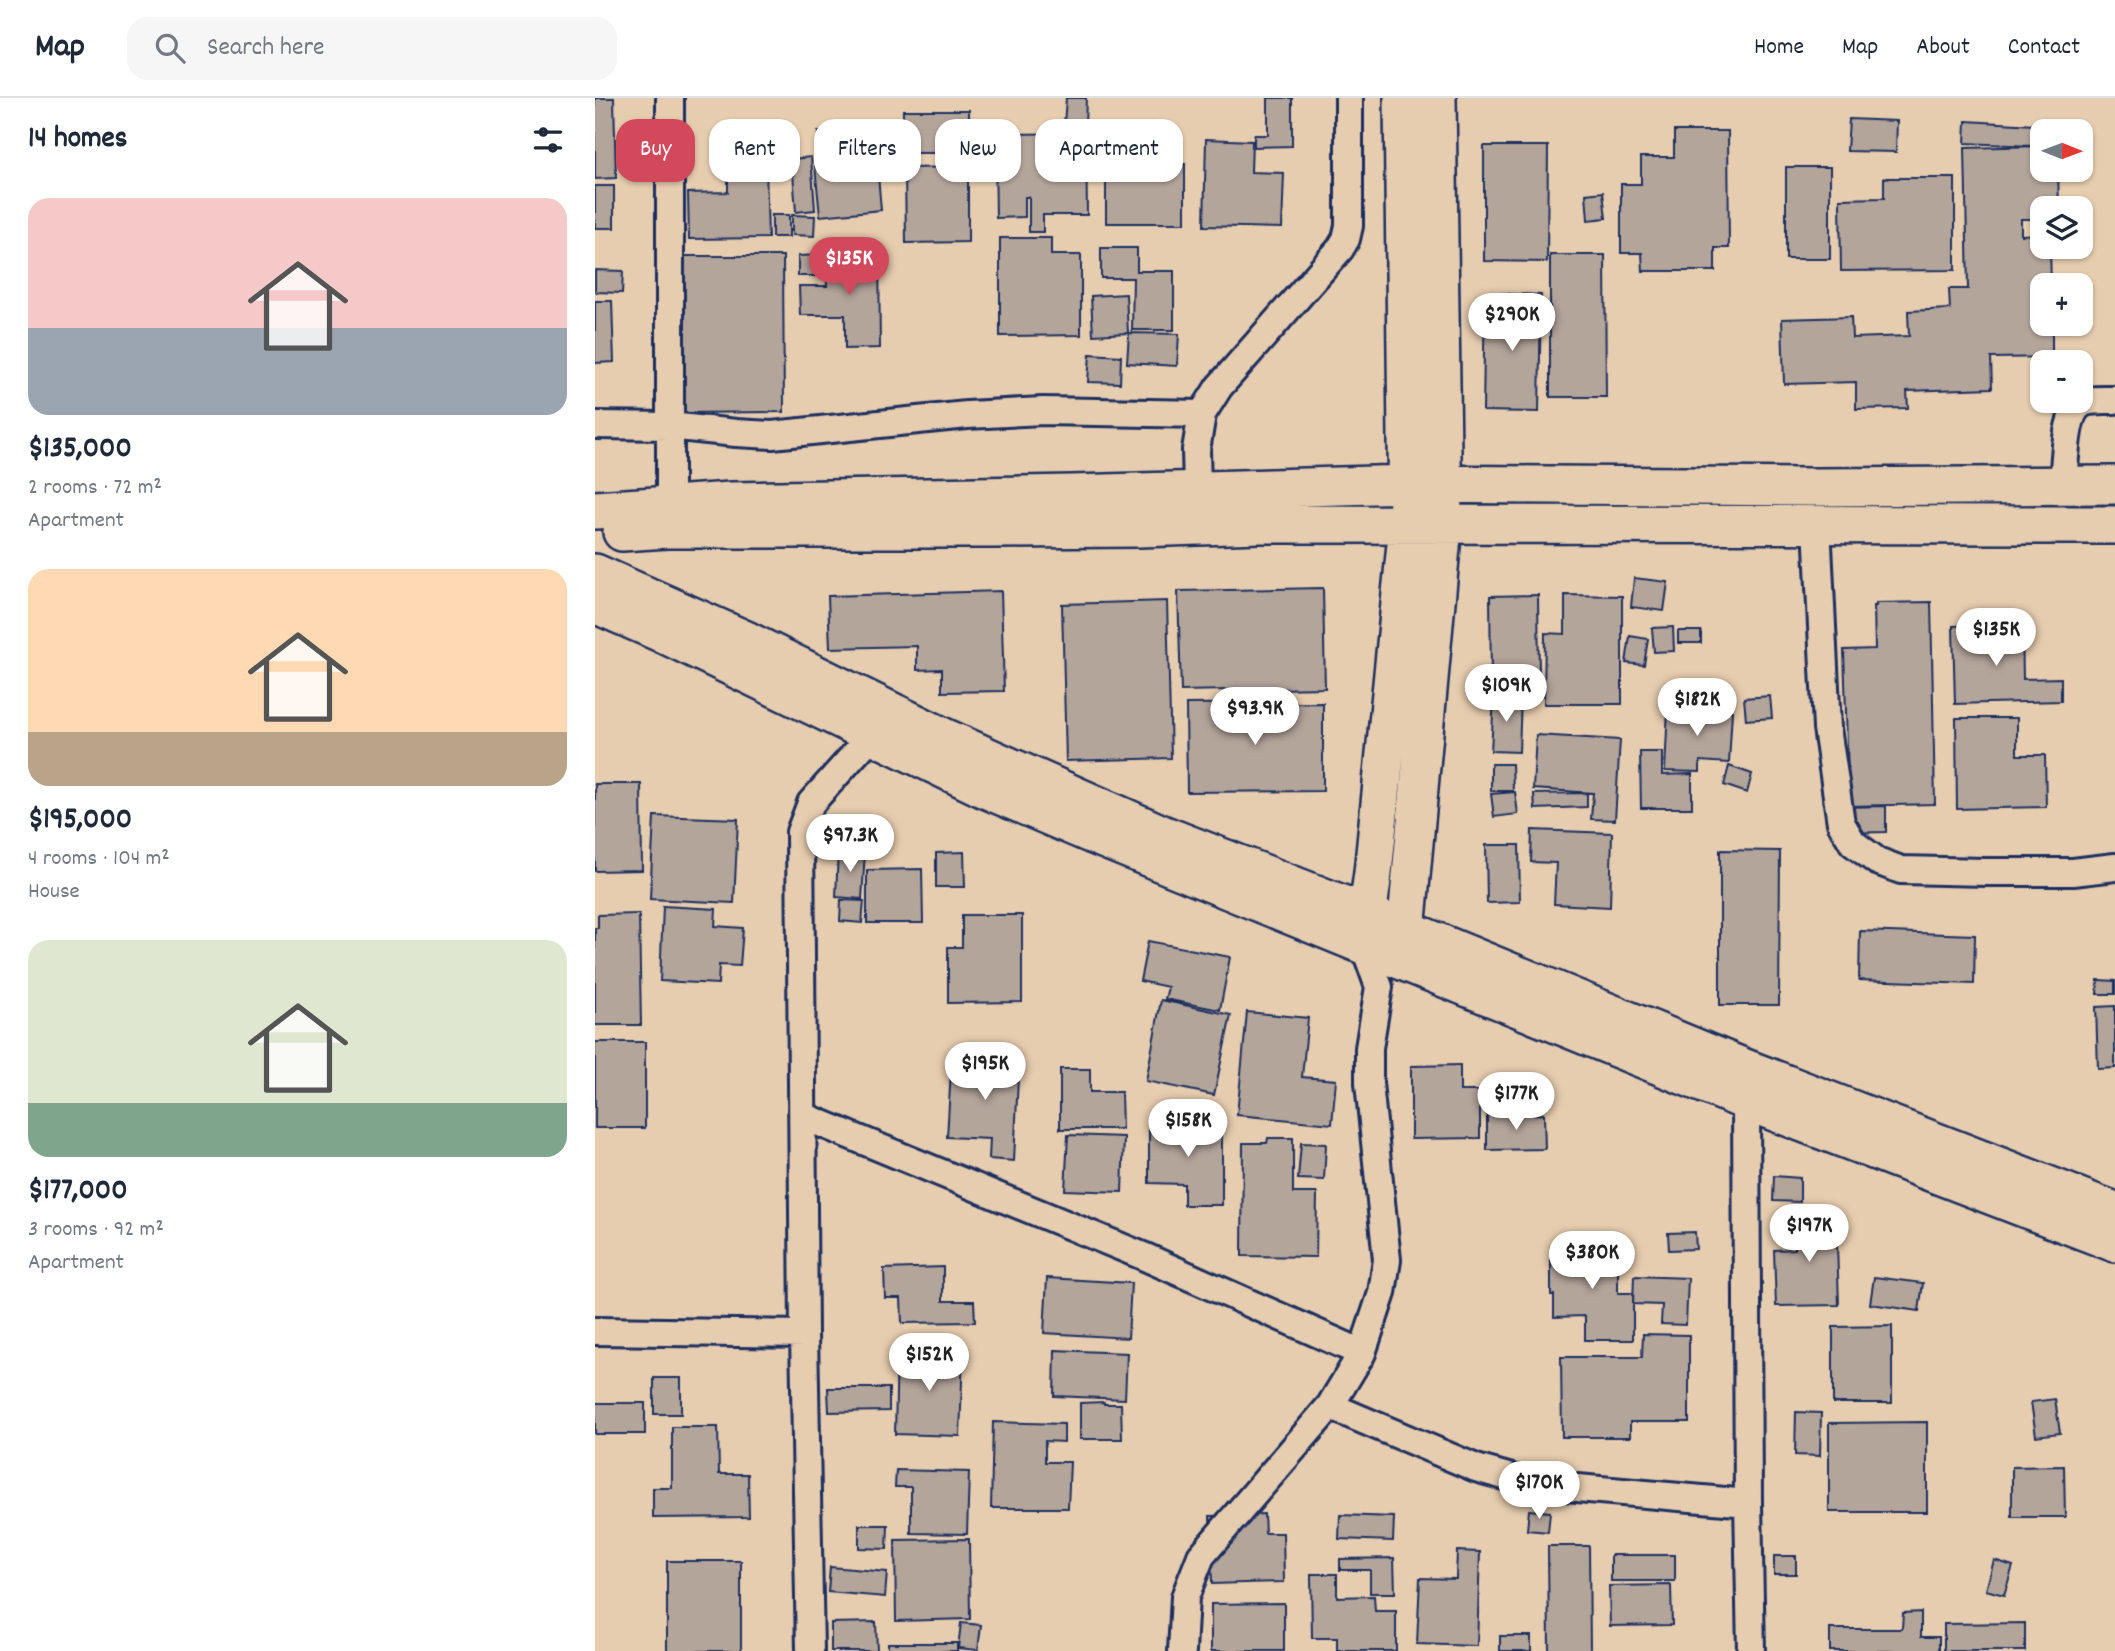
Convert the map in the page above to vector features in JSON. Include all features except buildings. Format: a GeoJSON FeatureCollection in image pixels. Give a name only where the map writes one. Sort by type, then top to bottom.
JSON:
{"type":"FeatureCollection","features":[{"type":"Feature","properties":{"kind":"street"},"geometry":{"type":"LineString","coordinates":[[670,98],[670,503]]}},
{"type":"Feature","properties":{"kind":"street"},"geometry":{"type":"LineString","coordinates":[[1197,489],[1196,450],[1202,414],[1219,387],[1346,239],[1349,226],[1349,98]]}},
{"type":"Feature","properties":{"kind":"street"},"geometry":{"type":"LineString","coordinates":[[1182,1651],[1185,1597],[1201,1556],[1330,1406],[1363,1353],[1382,1293],[1387,1260],[1369,1083],[1370,1048],[1396,959],[1426,524],[1403,98]]}},
{"type":"Feature","properties":{"kind":"street"},"geometry":{"type":"LineString","coordinates":[[1425,484],[1437,98]]}},
{"type":"Feature","properties":{"kind":"street"},"geometry":{"type":"LineString","coordinates":[[2063,486],[2070,419],[2075,408],[2086,401],[2115,400]]}},
{"type":"Feature","properties":{"kind":"street"},"geometry":{"type":"LineString","coordinates":[[595,425],[669,425],[772,435],[967,415],[1043,411],[1202,414]]}},
{"type":"Feature","properties":{"kind":"street"},"geometry":{"type":"LineString","coordinates":[[595,510],[670,503],[1425,484],[1816,487],[2115,485]]}},
{"type":"Feature","properties":{"kind":"street"},"geometry":{"type":"LineString","coordinates":[[1365,930],[1426,524]]}},
{"type":"Feature","properties":{"kind":"street"},"geometry":{"type":"LineString","coordinates":[[595,535],[667,529],[994,530],[1426,524],[2115,525]]}},
{"type":"Feature","properties":{"kind":"street"},"geometry":{"type":"LineString","coordinates":[[1817,525],[1826,728],[1841,823],[1853,843],[1877,861],[1901,870],[2073,872],[2115,867]]}},
{"type":"Feature","properties":{"kind":"street"},"geometry":{"type":"LineString","coordinates":[[595,573],[748,641],[948,739],[1162,834],[1365,930],[1396,959],[1746,1101],[2115,1243]]}},
{"type":"Feature","properties":{"kind":"street"},"geometry":{"type":"LineString","coordinates":[[595,604],[668,636],[985,789],[1093,835],[1365,930],[1396,959],[1745,1068],[2115,1211]]}},
{"type":"Feature","properties":{"kind":"street"},"geometry":{"type":"LineString","coordinates":[[810,1651],[804,1334],[800,832],[811,803],[872,735]]}},
{"type":"Feature","properties":{"kind":"street"},"geometry":{"type":"LineString","coordinates":[[1746,1101],[1751,1651]]}},
{"type":"Feature","properties":{"kind":"street"},"geometry":{"type":"LineString","coordinates":[[803,1116],[1143,1256],[1363,1353]]}},
{"type":"Feature","properties":{"kind":"street"},"geometry":{"type":"LineString","coordinates":[[595,1331],[804,1334]]}},
{"type":"Feature","properties":{"kind":"street"},"geometry":{"type":"LineString","coordinates":[[1330,1406],[1476,1468],[1522,1481],[1748,1503]]}}]}
